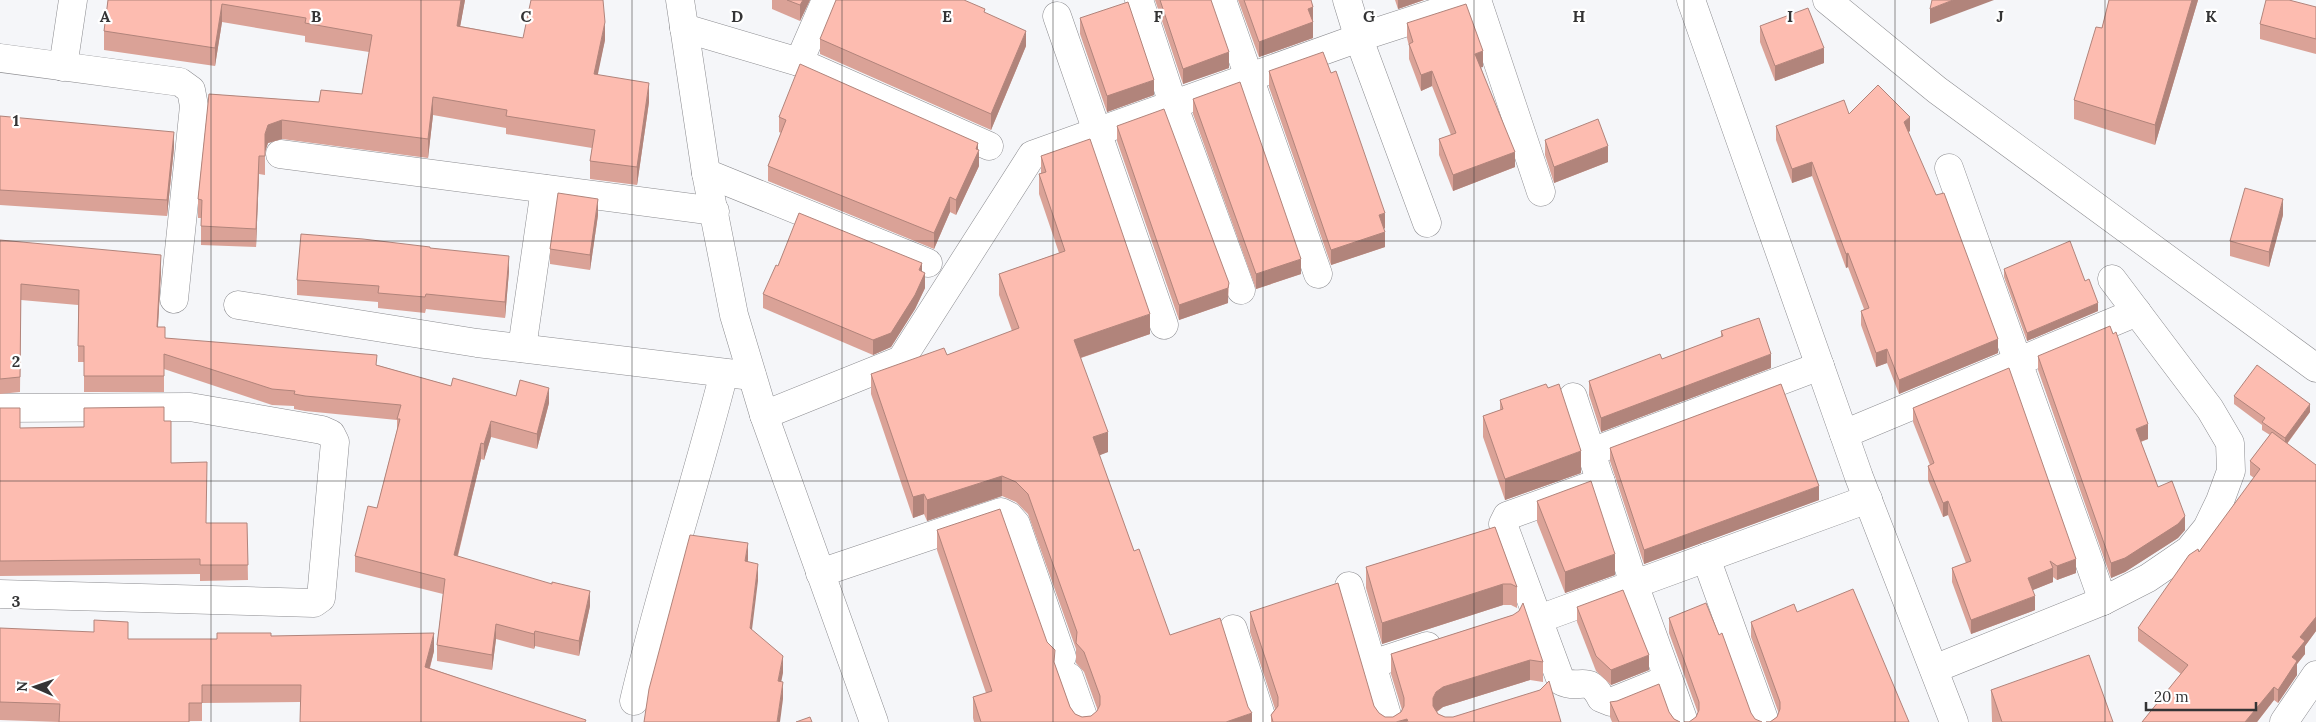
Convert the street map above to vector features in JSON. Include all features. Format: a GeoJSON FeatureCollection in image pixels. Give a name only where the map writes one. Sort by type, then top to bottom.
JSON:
{"type":"FeatureCollection","features":[{"type":"Feature","properties":{"kind":"street"},"geometry":{"type":"LineString","coordinates":[[63,67],[72,0]]}},
{"type":"Feature","properties":{"kind":"street"},"geometry":{"type":"LineString","coordinates":[[680,0],[706,172],[734,315],[764,415],[874,722]]}},
{"type":"Feature","properties":{"kind":"street"},"geometry":{"type":"LineString","coordinates":[[799,62],[826,0]]}},
{"type":"Feature","properties":{"kind":"street"},"geometry":{"type":"LineString","coordinates":[[1139,0],[1173,104],[1241,290]]}},
{"type":"Feature","properties":{"kind":"street"},"geometry":{"type":"LineString","coordinates":[[1222,0],[1318,274]]}},
{"type":"Feature","properties":{"kind":"street"},"geometry":{"type":"LineString","coordinates":[[1347,0],[1359,39],[1427,223]]}},
{"type":"Feature","properties":{"kind":"street"},"geometry":{"type":"LineString","coordinates":[[764,415],[901,360],[1032,154],[1249,77],[1476,0],[1541,192]]}},
{"type":"Feature","properties":{"kind":"street"},"geometry":{"type":"LineString","coordinates":[[1692,0],[1844,434],[1954,722]]}},
{"type":"Feature","properties":{"kind":"street"},"geometry":{"type":"LineString","coordinates":[[1827,0],[1937,90],[2316,368]]}},
{"type":"Feature","properties":{"kind":"street"},"geometry":{"type":"LineString","coordinates":[[1057,16],[1164,325]]}},
{"type":"Feature","properties":{"kind":"street"},"geometry":{"type":"LineString","coordinates":[[684,28],[799,62],[989,146]]}},
{"type":"Feature","properties":{"kind":"street"},"geometry":{"type":"LineString","coordinates":[[0,58],[180,82],[191,90],[194,106],[174,299]]}},
{"type":"Feature","properties":{"kind":"street"},"geometry":{"type":"LineString","coordinates":[[280,154],[715,211]]}},
{"type":"Feature","properties":{"kind":"street"},"geometry":{"type":"LineString","coordinates":[[1949,168],[2103,601]]}},
{"type":"Feature","properties":{"kind":"street"},"geometry":{"type":"LineString","coordinates":[[706,172],[928,263]]}},
{"type":"Feature","properties":{"kind":"street"},"geometry":{"type":"LineString","coordinates":[[522,348],[545,189]]}},
{"type":"Feature","properties":{"kind":"street"},"geometry":{"type":"LineString","coordinates":[[1934,669],[2103,601],[2148,578],[2189,550],[2206,528],[2231,471],[2230,443],[2210,409],[2112,279]]}},
{"type":"Feature","properties":{"kind":"street"},"geometry":{"type":"LineString","coordinates":[[238,305],[522,348],[752,376]]}},
{"type":"Feature","properties":{"kind":"street"},"geometry":{"type":"LineString","coordinates":[[1844,434],[2137,312]]}},
{"type":"Feature","properties":{"kind":"street"},"geometry":{"type":"LineString","coordinates":[[1591,452],[1820,366]]}},
{"type":"Feature","properties":{"kind":"street"},"geometry":{"type":"LineString","coordinates":[[634,701],[651,626],[704,448],[724,373]]}},
{"type":"Feature","properties":{"kind":"street"},"geometry":{"type":"LineString","coordinates":[[1572,397],[1634,584],[1684,722]]}},
{"type":"Feature","properties":{"kind":"street"},"geometry":{"type":"LineString","coordinates":[[0,408],[190,407],[322,430],[331,434],[335,442],[321,598],[314,603],[0,594]]}},
{"type":"Feature","properties":{"kind":"street"},"geometry":{"type":"LineString","coordinates":[[1601,482],[1507,516],[1504,520],[1562,680],[1566,683],[1589,683],[1595,687],[1605,701],[1611,702],[1668,679]]}},
{"type":"Feature","properties":{"kind":"street"},"geometry":{"type":"LineString","coordinates":[[1539,619],[1868,499]]}},
{"type":"Feature","properties":{"kind":"street"},"geometry":{"type":"LineString","coordinates":[[820,573],[1001,512],[1009,516],[1016,524],[1085,722]]}},
{"type":"Feature","properties":{"kind":"street"},"geometry":{"type":"LineString","coordinates":[[1706,558],[1764,722]]}},
{"type":"Feature","properties":{"kind":"street"},"geometry":{"type":"LineString","coordinates":[[1349,586],[1389,722]]}},
{"type":"Feature","properties":{"kind":"street"},"geometry":{"type":"LineString","coordinates":[[1233,629],[1263,722]]}},
{"type":"Feature","properties":{"kind":"street"},"geometry":{"type":"LineString","coordinates":[[1372,664],[1453,637]]}},
{"type":"Feature","properties":{"kind":"street"},"geometry":{"type":"LineString","coordinates":[[2284,722],[2316,675]]}},
{"type":"Feature","properties":{"kind":"building"},"geometry":{"type":"Polygon","coordinates":[[[108,0],[461,0],[457,26],[523,38],[531,0],[603,0],[605,22],[594,74],[649,83],[637,167],[590,161],[595,130],[506,116],[507,110],[433,97],[428,139],[282,120],[268,125],[265,134],[265,156],[259,156],[256,229],[201,226],[202,200],[198,199],[209,94],[319,102],[321,90],[362,94],[372,35],[305,23],[306,18],[222,4],[215,48],[104,31],[108,0]]]}},
{"type":"Feature","properties":{"kind":"building"},"geometry":{"type":"Polygon","coordinates":[[[787,0],[803,0],[800,5],[787,0]]]}},
{"type":"Feature","properties":{"kind":"building"},"geometry":{"type":"Polygon","coordinates":[[[836,0],[964,0],[985,9],[984,12],[1026,31],[991,114],[820,39],[836,0]]]}},
{"type":"Feature","properties":{"kind":"building"},"geometry":{"type":"Polygon","coordinates":[[[1160,0],[1211,0],[1229,52],[1183,69],[1160,0]]]}},
{"type":"Feature","properties":{"kind":"building"},"geometry":{"type":"Polygon","coordinates":[[[1244,0],[1311,0],[1313,7],[1308,9],[1313,22],[1259,42],[1244,0]]]}},
{"type":"Feature","properties":{"kind":"building"},"geometry":{"type":"Polygon","coordinates":[[[1932,0],[1953,0],[1930,9],[1932,0]]]}},
{"type":"Feature","properties":{"kind":"building"},"geometry":{"type":"Polygon","coordinates":[[[2109,0],[2192,0],[2155,125],[2074,100],[2096,27],[2102,28],[2109,0]]]}},
{"type":"Feature","properties":{"kind":"building"},"geometry":{"type":"Polygon","coordinates":[[[2266,0],[2289,0],[2316,7],[2316,39],[2260,24],[2266,0]]]}},
{"type":"Feature","properties":{"kind":"building"},"geometry":{"type":"Polygon","coordinates":[[[1128,2],[1154,80],[1107,96],[1080,18],[1128,2]]]}},
{"type":"Feature","properties":{"kind":"building"},"geometry":{"type":"Polygon","coordinates":[[[1466,4],[1483,51],[1475,54],[1515,152],[1453,175],[1439,139],[1456,133],[1432,71],[1421,75],[1409,44],[1413,42],[1407,23],[1466,4]]]}},
{"type":"Feature","properties":{"kind":"building"},"geometry":{"type":"Polygon","coordinates":[[[1808,8],[1824,48],[1775,66],[1760,26],[1808,8]]]}},
{"type":"Feature","properties":{"kind":"building"},"geometry":{"type":"Polygon","coordinates":[[[1323,52],[1331,73],[1336,71],[1385,213],[1379,215],[1385,232],[1331,250],[1269,71],[1323,52]]]}},
{"type":"Feature","properties":{"kind":"building"},"geometry":{"type":"Polygon","coordinates":[[[800,64],[978,143],[976,149],[979,150],[956,200],[950,197],[934,233],[768,166],[786,120],[779,117],[800,64]]]}},
{"type":"Feature","properties":{"kind":"building"},"geometry":{"type":"Polygon","coordinates":[[[1240,82],[1301,259],[1256,274],[1193,99],[1240,82]]]}},
{"type":"Feature","properties":{"kind":"building"},"geometry":{"type":"Polygon","coordinates":[[[1878,85],[1910,117],[1904,122],[1936,195],[1944,193],[1998,339],[1899,380],[1887,349],[1876,353],[1861,311],[1869,308],[1848,253],[1846,254],[1812,162],[1792,169],[1776,126],[1844,100],[1849,114],[1878,85]]]}},
{"type":"Feature","properties":{"kind":"building"},"geometry":{"type":"Polygon","coordinates":[[[1164,109],[1229,283],[1228,288],[1179,305],[1117,126],[1164,109]]]}},
{"type":"Feature","properties":{"kind":"building"},"geometry":{"type":"Polygon","coordinates":[[[0,116],[174,132],[167,200],[0,190],[0,116]]]}},
{"type":"Feature","properties":{"kind":"building"},"geometry":{"type":"Polygon","coordinates":[[[1598,119],[1608,146],[1554,167],[1545,140],[1598,119]]]}},
{"type":"Feature","properties":{"kind":"building"},"geometry":{"type":"Polygon","coordinates":[[[1090,139],[1150,314],[1074,340],[1108,432],[1093,437],[1134,551],[1139,549],[1170,635],[1220,618],[1248,707],[1252,713],[1226,722],[981,722],[973,697],[992,691],[937,530],[1000,509],[1047,642],[1055,650],[1054,662],[1070,707],[1075,714],[1082,717],[1091,716],[1100,705],[1100,696],[1084,652],[1076,643],[1077,632],[1028,494],[1016,482],[1002,476],[927,500],[924,494],[913,497],[871,374],[944,348],[947,355],[1019,328],[999,274],[1065,251],[1039,174],[1046,172],[1041,156],[1090,139]]]}},
{"type":"Feature","properties":{"kind":"building"},"geometry":{"type":"Polygon","coordinates":[[[2245,188],[2283,199],[2269,252],[2230,241],[2245,188]]]}},
{"type":"Feature","properties":{"kind":"building"},"geometry":{"type":"Polygon","coordinates":[[[558,193],[598,199],[590,255],[550,249],[558,193]]]}},
{"type":"Feature","properties":{"kind":"building"},"geometry":{"type":"Polygon","coordinates":[[[799,213],[922,263],[919,270],[925,273],[915,295],[891,333],[873,340],[763,294],[776,265],[778,266],[799,213]]]}},
{"type":"Feature","properties":{"kind":"building"},"geometry":{"type":"Polygon","coordinates":[[[301,234],[363,239],[509,256],[505,302],[426,294],[425,297],[378,293],[379,286],[297,280],[301,234]]]}},
{"type":"Feature","properties":{"kind":"building"},"geometry":{"type":"Polygon","coordinates":[[[0,240],[161,255],[157,327],[165,327],[165,338],[377,355],[376,365],[451,386],[453,378],[516,396],[520,380],[549,388],[537,434],[491,421],[484,444],[481,443],[454,555],[552,584],[552,582],[590,591],[579,641],[535,631],[534,634],[496,624],[492,655],[437,645],[445,579],[355,556],[368,506],[377,508],[400,419],[397,419],[401,405],[294,394],[295,391],[272,389],[164,354],[164,376],[84,376],[84,346],[78,346],[79,290],[21,284],[20,377],[0,379],[0,240]]]}},
{"type":"Feature","properties":{"kind":"building"},"geometry":{"type":"Polygon","coordinates":[[[2070,241],[2085,281],[2089,279],[2098,303],[2027,333],[2004,269],[2070,241]]]}},
{"type":"Feature","properties":{"kind":"building"},"geometry":{"type":"Polygon","coordinates":[[[1759,318],[1771,354],[1601,418],[1589,381],[1660,354],[1662,359],[1723,336],[1721,331],[1759,318]]]}},
{"type":"Feature","properties":{"kind":"building"},"geometry":{"type":"Polygon","coordinates":[[[2110,326],[2113,334],[2116,332],[2148,424],[2136,429],[2158,487],[2172,481],[2185,516],[2178,524],[2125,558],[2111,563],[2038,356],[2110,326]]]}},
{"type":"Feature","properties":{"kind":"building"},"geometry":{"type":"Polygon","coordinates":[[[2257,365],[2310,404],[2285,438],[2262,422],[2265,418],[2234,396],[2257,365]]]}},
{"type":"Feature","properties":{"kind":"building"},"geometry":{"type":"Polygon","coordinates":[[[2009,368],[2076,559],[2057,566],[2050,561],[2053,568],[2028,578],[2035,596],[1971,620],[1952,568],[1971,561],[1948,501],[1943,503],[1928,466],[1934,463],[1913,408],[2009,368]]]}},
{"type":"Feature","properties":{"kind":"building"},"geometry":{"type":"Polygon","coordinates":[[[1546,384],[1548,388],[1559,384],[1581,451],[1505,479],[1483,416],[1503,409],[1500,400],[1546,384]]]}},
{"type":"Feature","properties":{"kind":"building"},"geometry":{"type":"Polygon","coordinates":[[[1781,384],[1819,486],[1644,550],[1610,448],[1781,384]]]}},
{"type":"Feature","properties":{"kind":"building"},"geometry":{"type":"Polygon","coordinates":[[[164,407],[164,421],[171,421],[171,463],[207,462],[206,523],[247,523],[248,565],[200,565],[200,559],[0,561],[0,408],[20,408],[20,428],[84,427],[84,408],[164,407]]]}},
{"type":"Feature","properties":{"kind":"building"},"geometry":{"type":"Polygon","coordinates":[[[2272,432],[2316,465],[2316,617],[2300,637],[2305,641],[2292,657],[2297,661],[2278,690],[2274,687],[2245,722],[2142,722],[2188,665],[2138,628],[2189,555],[2198,549],[2199,552],[2260,469],[2250,461],[2272,432]]]}},
{"type":"Feature","properties":{"kind":"building"},"geometry":{"type":"Polygon","coordinates":[[[1591,481],[1615,554],[1565,572],[1537,501],[1591,481]]]}},
{"type":"Feature","properties":{"kind":"building"},"geometry":{"type":"Polygon","coordinates":[[[1495,527],[1517,587],[1511,584],[1503,584],[1382,623],[1366,567],[1495,527]]]}},
{"type":"Feature","properties":{"kind":"building"},"geometry":{"type":"Polygon","coordinates":[[[690,535],[748,543],[745,561],[758,564],[750,628],[783,656],[778,681],[783,682],[777,722],[644,722],[649,689],[690,535]]]}},
{"type":"Feature","properties":{"kind":"building"},"geometry":{"type":"Polygon","coordinates":[[[1338,583],[1374,706],[1385,717],[1393,717],[1401,712],[1404,706],[1404,698],[1391,654],[1513,615],[1519,611],[1523,603],[1543,662],[1530,660],[1443,687],[1436,692],[1433,698],[1433,706],[1438,714],[1445,717],[1453,717],[1540,690],[1549,681],[1561,722],[1408,722],[1407,719],[1396,722],[1273,722],[1271,715],[1278,706],[1278,697],[1250,612],[1338,583]]]}},
{"type":"Feature","properties":{"kind":"building"},"geometry":{"type":"Polygon","coordinates":[[[1853,589],[1909,722],[1770,722],[1777,717],[1780,702],[1751,622],[1794,604],[1797,612],[1853,589]]]}},
{"type":"Feature","properties":{"kind":"building"},"geometry":{"type":"Polygon","coordinates":[[[1623,590],[1649,655],[1611,670],[1596,656],[1577,607],[1623,590]]]}},
{"type":"Feature","properties":{"kind":"building"},"geometry":{"type":"Polygon","coordinates":[[[1706,603],[1719,635],[1722,633],[1751,713],[1755,719],[1762,722],[1689,722],[1696,717],[1699,710],[1699,702],[1669,618],[1706,603]]]}},
{"type":"Feature","properties":{"kind":"building"},"geometry":{"type":"Polygon","coordinates":[[[94,620],[128,622],[128,639],[217,639],[217,633],[271,633],[271,636],[434,633],[425,667],[586,720],[585,722],[300,722],[301,685],[202,685],[202,703],[189,703],[189,722],[59,722],[60,704],[0,702],[0,628],[94,632],[94,620]]]}},
{"type":"Feature","properties":{"kind":"building"},"geometry":{"type":"Polygon","coordinates":[[[2089,655],[2113,722],[2002,722],[1991,690],[2089,655]]]}},
{"type":"Feature","properties":{"kind":"building"},"geometry":{"type":"Polygon","coordinates":[[[1659,684],[1669,712],[1674,719],[1680,722],[1619,722],[1610,702],[1659,684]]]}},
{"type":"Feature","properties":{"kind":"building"},"geometry":{"type":"Polygon","coordinates":[[[810,717],[812,722],[796,722],[810,717]]]}}]}
